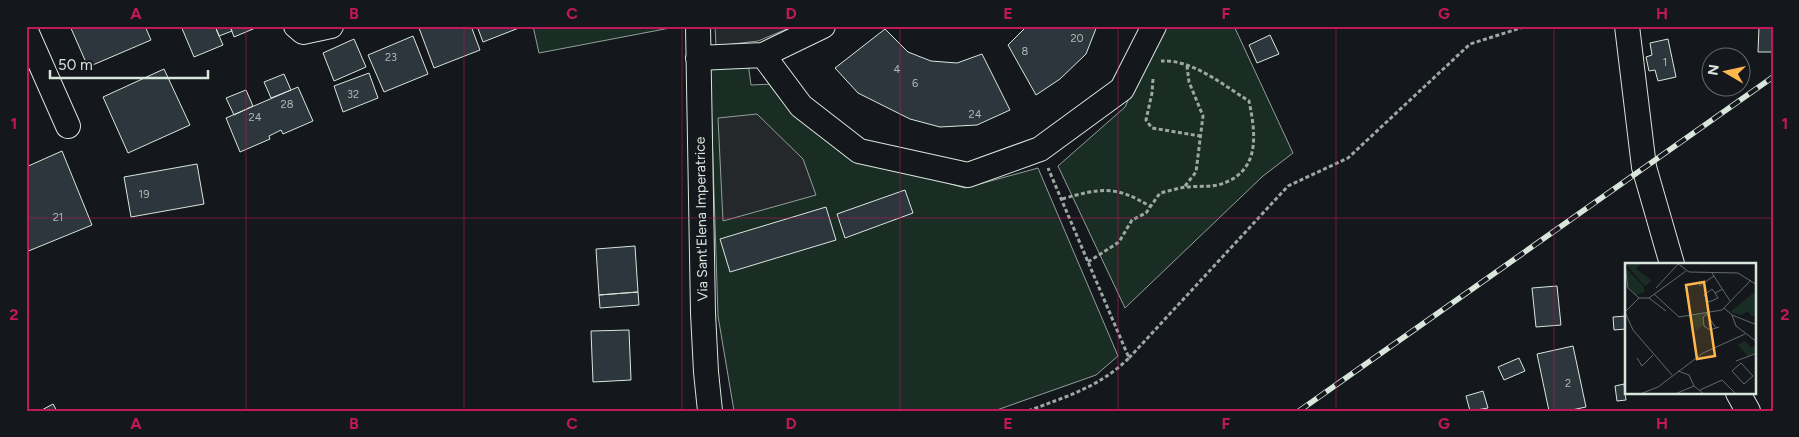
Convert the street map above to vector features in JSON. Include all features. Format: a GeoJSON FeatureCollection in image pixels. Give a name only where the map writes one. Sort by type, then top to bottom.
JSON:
{"type":"FeatureCollection","features":[{"type":"Feature","properties":{"kind":"street"},"geometry":{"type":"LineString","coordinates":[[300,29],[331,26]]}},
{"type":"Feature","properties":{"kind":"street","name":"Via Sant'Elena Imperatrice"},"geometry":{"type":"LineString","coordinates":[[698,26],[703,313],[710,411]]}},
{"type":"Feature","properties":{"kind":"street"},"geometry":{"type":"LineString","coordinates":[[698,58],[763,55],[823,26]]}},
{"type":"Feature","properties":{"kind":"street"},"geometry":{"type":"LineString","coordinates":[[763,55],[801,106],[859,152],[968,176],[1040,150],[1122,89],[1147,58],[1154,26]]}},
{"type":"Feature","properties":{"kind":"street"},"geometry":{"type":"LineString","coordinates":[[1627,26],[1644,167],[1672,263]]}},
{"type":"Feature","properties":{"kind":"street"},"geometry":{"type":"LineString","coordinates":[[26,31],[68,126]]}},
{"type":"Feature","properties":{"kind":"street"},"geometry":{"type":"LineString","coordinates":[[1739,394],[1748,411]]}},
{"type":"Feature","properties":{"kind":"path"},"geometry":{"type":"LineString","coordinates":[[1028,411],[1094,386],[1115,372],[1288,186],[1348,158],[1470,44],[1528,26]]}},
{"type":"Feature","properties":{"kind":"path"},"geometry":{"type":"LineString","coordinates":[[1088,262],[1120,242],[1132,220],[1146,213],[1160,193],[1185,187],[1217,185],[1236,178],[1254,153],[1254,128],[1248,101],[1198,70],[1171,60],[1147,58],[1152,93],[1146,120],[1152,128],[1200,136]]}},
{"type":"Feature","properties":{"kind":"path"},"geometry":{"type":"LineString","coordinates":[[1185,187],[1196,172],[1203,116],[1189,82],[1187,66]]}},
{"type":"Feature","properties":{"kind":"path"},"geometry":{"type":"LineString","coordinates":[[1040,150],[1129,358]]}},
{"type":"Feature","properties":{"kind":"path"},"geometry":{"type":"LineString","coordinates":[[1062,199],[1088,192],[1109,191],[1130,194],[1151,207]]}},
{"type":"Feature","properties":{"kind":"green space"},"geometry":{"type":"Polygon","coordinates":[[[533,26],[669,26],[670,28],[539,53],[533,26]]]}},
{"type":"Feature","properties":{"kind":"green space"},"geometry":{"type":"Polygon","coordinates":[[[1163,26],[1234,26],[1293,153],[1263,176],[1125,308],[1058,166],[1125,107],[1163,26]]]}},
{"type":"Feature","properties":{"kind":"green space"},"geometry":{"type":"Polygon","coordinates":[[[748,63],[751,85],[773,84],[856,158],[965,188],[1038,168],[1118,356],[1096,375],[994,411],[734,411],[718,316],[710,68],[748,63]]]}},
{"type":"Feature","properties":{"kind":"shaded area"},"geometry":{"type":"Polygon","coordinates":[[[715,26],[794,26],[758,41],[716,46],[715,26]]]}},
{"type":"Feature","properties":{"kind":"shaded area"},"geometry":{"type":"Polygon","coordinates":[[[757,114],[803,159],[816,195],[723,221],[718,118],[757,114]]]}},
{"type":"Feature","properties":{"kind":"building"},"geometry":{"type":"Polygon","coordinates":[[[70,26],[145,26],[151,40],[88,67],[70,26]]]}},
{"type":"Feature","properties":{"kind":"building"},"geometry":{"type":"Polygon","coordinates":[[[181,26],[215,26],[223,45],[194,57],[181,26]]]}},
{"type":"Feature","properties":{"kind":"building"},"geometry":{"type":"Polygon","coordinates":[[[215,26],[230,26],[232,31],[219,36],[215,26]]]}},
{"type":"Feature","properties":{"kind":"building"},"geometry":{"type":"Polygon","coordinates":[[[230,26],[260,26],[234,37],[230,26]]]}},
{"type":"Feature","properties":{"kind":"building"},"geometry":{"type":"Polygon","coordinates":[[[425,26],[471,26],[480,50],[434,68],[419,28],[425,26]]]}},
{"type":"Feature","properties":{"kind":"building"},"geometry":{"type":"Polygon","coordinates":[[[477,26],[524,26],[483,42],[477,26]]]}},
{"type":"Feature","properties":{"kind":"building"},"geometry":{"type":"Polygon","coordinates":[[[1027,26],[1097,26],[1086,54],[1060,79],[1036,95],[1008,45],[1027,26]]]}},
{"type":"Feature","properties":{"kind":"building"},"geometry":{"type":"Polygon","coordinates":[[[1759,26],[1773,26],[1773,52],[1758,52],[1759,26]]]}},
{"type":"Feature","properties":{"kind":"building"},"geometry":{"type":"Polygon","coordinates":[[[885,29],[908,52],[931,61],[957,63],[982,54],[1010,110],[977,125],[940,127],[910,119],[858,93],[835,68],[885,29]]]}},
{"type":"Feature","properties":{"kind":"building"},"geometry":{"type":"Polygon","coordinates":[[[1270,35],[1279,54],[1257,63],[1249,45],[1270,35]]]}},
{"type":"Feature","properties":{"kind":"building"},"geometry":{"type":"Polygon","coordinates":[[[413,36],[428,74],[384,92],[368,55],[413,36]]]}},
{"type":"Feature","properties":{"kind":"building"},"geometry":{"type":"Polygon","coordinates":[[[354,39],[366,67],[334,81],[323,53],[354,39]]]}},
{"type":"Feature","properties":{"kind":"building"},"geometry":{"type":"Polygon","coordinates":[[[1668,39],[1676,77],[1658,81],[1655,70],[1649,71],[1646,57],[1652,55],[1650,43],[1668,39]]]}},
{"type":"Feature","properties":{"kind":"building"},"geometry":{"type":"Polygon","coordinates":[[[164,69],[190,125],[128,153],[103,97],[164,69]]]}},
{"type":"Feature","properties":{"kind":"building"},"geometry":{"type":"Polygon","coordinates":[[[369,73],[378,98],[343,112],[334,86],[369,73]]]}},
{"type":"Feature","properties":{"kind":"building"},"geometry":{"type":"Polygon","coordinates":[[[284,74],[291,90],[271,98],[264,82],[284,74]]]}},
{"type":"Feature","properties":{"kind":"building"},"geometry":{"type":"Polygon","coordinates":[[[298,87],[313,121],[283,134],[281,130],[269,136],[270,139],[240,152],[226,118],[298,87]]]}},
{"type":"Feature","properties":{"kind":"building"},"geometry":{"type":"Polygon","coordinates":[[[246,90],[253,106],[234,115],[226,98],[246,90]]]}},
{"type":"Feature","properties":{"kind":"building"},"geometry":{"type":"Polygon","coordinates":[[[62,151],[92,225],[26,252],[26,167],[62,151]]]}},
{"type":"Feature","properties":{"kind":"building"},"geometry":{"type":"Polygon","coordinates":[[[197,164],[204,204],[131,217],[124,177],[197,164]]]}},
{"type":"Feature","properties":{"kind":"building"},"geometry":{"type":"Polygon","coordinates":[[[905,190],[913,213],[845,238],[837,214],[905,190]]]}},
{"type":"Feature","properties":{"kind":"building"},"geometry":{"type":"Polygon","coordinates":[[[826,207],[836,240],[730,272],[720,239],[826,207]]]}},
{"type":"Feature","properties":{"kind":"building"},"geometry":{"type":"Polygon","coordinates":[[[635,246],[638,292],[599,295],[596,249],[635,246]]]}},
{"type":"Feature","properties":{"kind":"building"},"geometry":{"type":"Polygon","coordinates":[[[1557,286],[1561,325],[1536,327],[1532,288],[1557,286]]]}},
{"type":"Feature","properties":{"kind":"building"},"geometry":{"type":"Polygon","coordinates":[[[638,292],[639,305],[600,308],[599,295],[638,292]]]}},
{"type":"Feature","properties":{"kind":"building"},"geometry":{"type":"Polygon","coordinates":[[[1625,316],[1625,329],[1614,330],[1613,317],[1625,316]]]}},
{"type":"Feature","properties":{"kind":"building"},"geometry":{"type":"Polygon","coordinates":[[[629,330],[631,380],[593,382],[591,331],[629,330]]]}},
{"type":"Feature","properties":{"kind":"building"},"geometry":{"type":"Polygon","coordinates":[[[1573,346],[1586,407],[1567,411],[1549,411],[1537,354],[1573,346]]]}},
{"type":"Feature","properties":{"kind":"building"},"geometry":{"type":"Polygon","coordinates":[[[1519,358],[1525,371],[1504,380],[1498,367],[1519,358]]]}},
{"type":"Feature","properties":{"kind":"building"},"geometry":{"type":"Polygon","coordinates":[[[1624,384],[1626,400],[1617,401],[1615,386],[1624,384]]]}},
{"type":"Feature","properties":{"kind":"building"},"geometry":{"type":"Polygon","coordinates":[[[1483,391],[1488,408],[1470,411],[1466,396],[1483,391]]]}},
{"type":"Feature","properties":{"kind":"building"},"geometry":{"type":"Polygon","coordinates":[[[53,404],[57,411],[40,411],[53,404]]]}},
{"type":"Feature","properties":{"kind":"railway"},"geometry":{"type":"LineString","coordinates":[[1299,411],[1773,77]]}}]}
